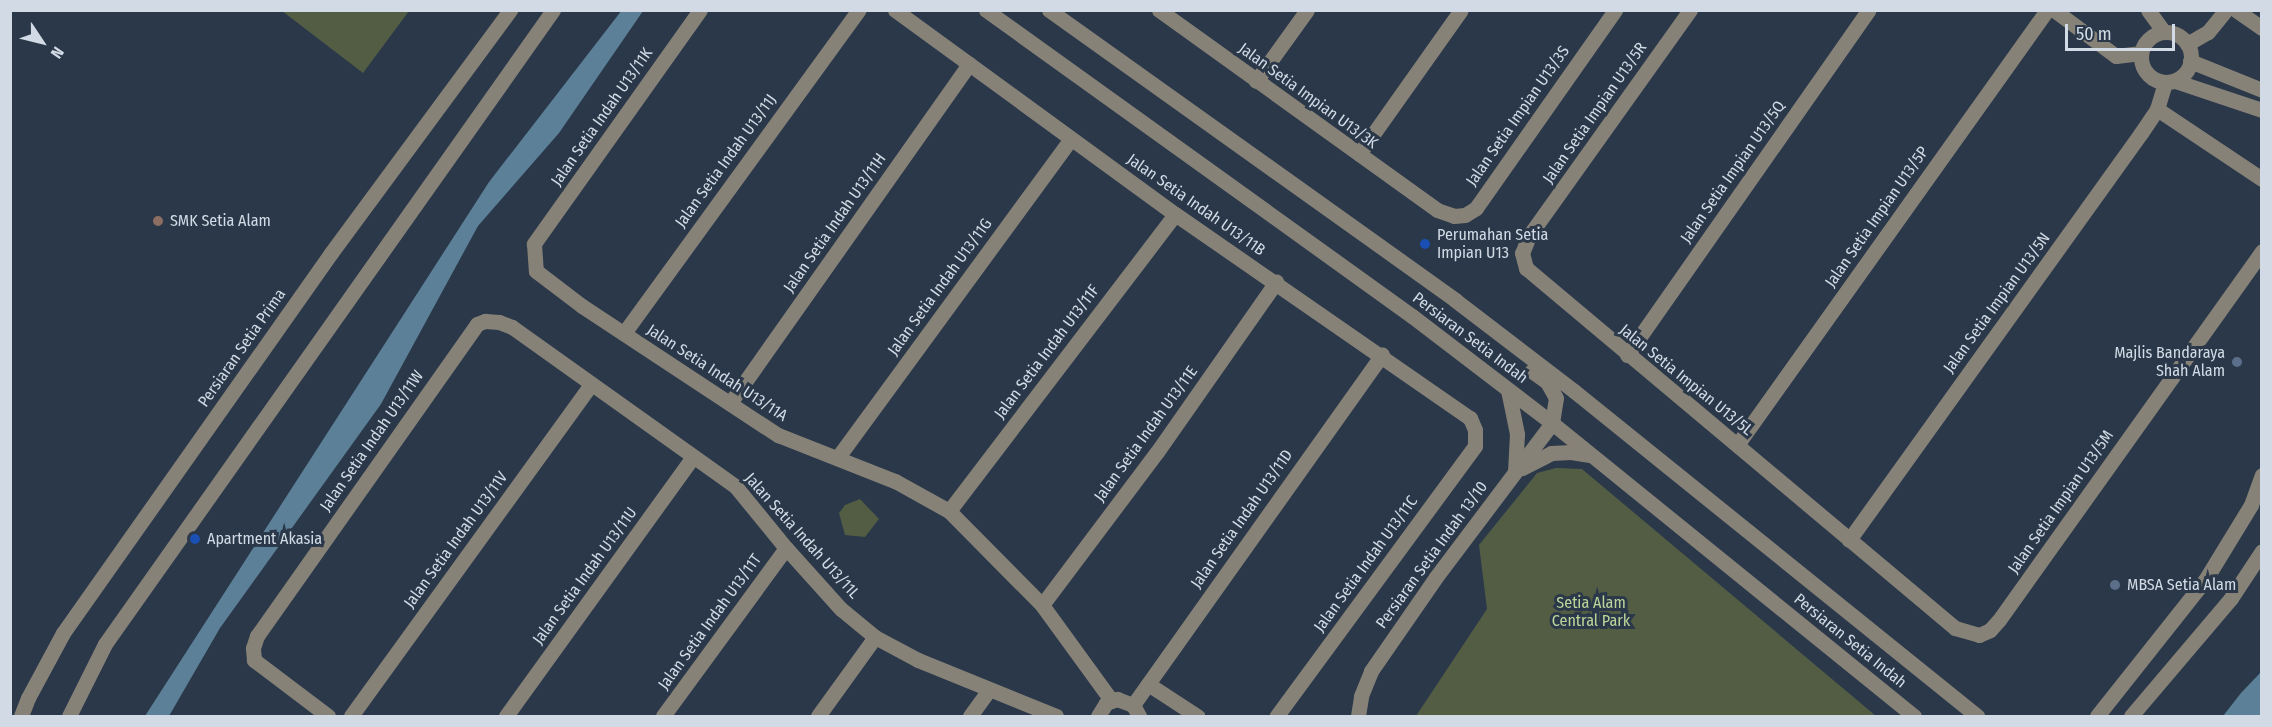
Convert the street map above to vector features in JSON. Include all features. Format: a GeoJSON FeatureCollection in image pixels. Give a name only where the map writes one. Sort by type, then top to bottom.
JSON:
{"type":"FeatureCollection","features":[{"type":"Feature","properties":{"kind":"street","name":"Persiaran Setia Prima"},"geometry":{"type":"LineString","coordinates":[[21,717],[28,698],[63,633],[324,263],[510,10]]}},
{"type":"Feature","properties":{"kind":"street"},"geometry":{"type":"LineString","coordinates":[[69,717],[105,644],[553,10]]}},
{"type":"Feature","properties":{"kind":"street","name":"Jalan Setia Indah U13/11K"},"geometry":{"type":"LineString","coordinates":[[534,244],[700,10]]}},
{"type":"Feature","properties":{"kind":"street","name":"Jalan Setia Indah U13/11J"},"geometry":{"type":"LineString","coordinates":[[624,333],[859,10]]}},
{"type":"Feature","properties":{"kind":"street","name":"Jalan Setia Indah U13/11B"},"geometry":{"type":"LineString","coordinates":[[895,10],[1175,214],[1470,418],[1475,430]]}},
{"type":"Feature","properties":{"kind":"street","name":"Persiaran Setia Indah"},"geometry":{"type":"LineString","coordinates":[[986,10],[1402,309],[1552,423],[1914,717]]}},
{"type":"Feature","properties":{"kind":"street","name":"Persiaran Setia Indah"},"geometry":{"type":"LineString","coordinates":[[1049,10],[1455,300],[1574,391],[1977,717]]}},
{"type":"Feature","properties":{"kind":"street","name":"Jalan Setia Impian U13/3K"},"geometry":{"type":"LineString","coordinates":[[1158,10],[1437,210]]}},
{"type":"Feature","properties":{"kind":"street"},"geometry":{"type":"LineString","coordinates":[[1256,81],[1307,10]]}},
{"type":"Feature","properties":{"kind":"street"},"geometry":{"type":"LineString","coordinates":[[1359,154],[1461,10]]}},
{"type":"Feature","properties":{"kind":"street","name":"Jalan Setia Impian U13/3S"},"geometry":{"type":"LineString","coordinates":[[1437,210],[1454,216],[1465,215],[1476,208],[1615,10]]}},
{"type":"Feature","properties":{"kind":"street","name":"Jalan Setia Impian U13/5R"},"geometry":{"type":"LineString","coordinates":[[1529,236],[1690,10]]}},
{"type":"Feature","properties":{"kind":"street","name":"Jalan Setia Impian U13/5Q"},"geometry":{"type":"LineString","coordinates":[[1627,355],[1869,10]]}},
{"type":"Feature","properties":{"kind":"street","name":"Jalan Setia Impian U13/5P"},"geometry":{"type":"LineString","coordinates":[[1737,445],[2047,10]]}},
{"type":"Feature","properties":{"kind":"street"},"geometry":{"type":"LineString","coordinates":[[2054,10],[2116,56],[2141,53]]}},
{"type":"Feature","properties":{"kind":"street"},"geometry":{"type":"LineString","coordinates":[[2148,10],[2164,32]]}},
{"type":"Feature","properties":{"kind":"street"},"geometry":{"type":"LineString","coordinates":[[2187,45],[2208,32],[2226,10]]}},
{"type":"Feature","properties":{"kind":"street"},"geometry":{"type":"LineString","coordinates":[[2236,10],[2262,28]]}},
{"type":"Feature","properties":{"kind":"street"},"geometry":{"type":"LineString","coordinates":[[2170,81],[2182,76],[2190,62],[2187,45],[2178,35],[2164,32],[2149,39],[2141,53],[2144,70],[2157,81],[2170,81],[2262,110]]}},
{"type":"Feature","properties":{"kind":"street"},"geometry":{"type":"LineString","coordinates":[[2190,62],[2262,90]]}},
{"type":"Feature","properties":{"kind":"street","name":"Jalan Setia Indah U13/11H"},"geometry":{"type":"LineString","coordinates":[[730,403],[969,64]]}},
{"type":"Feature","properties":{"kind":"street","name":"Jalan Setia Impian U13/5N"},"geometry":{"type":"LineString","coordinates":[[1850,540],[2157,109],[2170,81]]}},
{"type":"Feature","properties":{"kind":"street"},"geometry":{"type":"LineString","coordinates":[[2157,109],[2262,179]]}},
{"type":"Feature","properties":{"kind":"street","name":"Jalan Setia Indah U13/11G"},"geometry":{"type":"LineString","coordinates":[[838,457],[1071,138]]}},
{"type":"Feature","properties":{"kind":"street","name":"Jalan Setia Indah U13/11F"},"geometry":{"type":"LineString","coordinates":[[949,511],[1175,214]]}},
{"type":"Feature","properties":{"kind":"street","name":"Jalan Setia Impian U13/5L"},"geometry":{"type":"LineString","coordinates":[[1529,236],[1522,253],[1526,268],[1850,540]]}},
{"type":"Feature","properties":{"kind":"street","name":"Jalan Setia Indah U13/11A"},"geometry":{"type":"LineString","coordinates":[[534,244],[536,271],[582,306],[778,435],[895,481],[949,511],[1042,605],[1112,700]]}},
{"type":"Feature","properties":{"kind":"street","name":"Jalan Setia Impian U13/5M"},"geometry":{"type":"LineString","coordinates":[[1850,540],[1955,628],[1979,635],[1990,630],[2262,251]]}},
{"type":"Feature","properties":{"kind":"street","name":"Jalan Setia Indah U13/11E"},"geometry":{"type":"LineString","coordinates":[[1042,605],[1157,452],[1276,282]]}},
{"type":"Feature","properties":{"kind":"street"},"geometry":{"type":"LineString","coordinates":[[1455,300],[1469,323],[1547,382],[1556,398],[1552,423]]}},
{"type":"Feature","properties":{"kind":"street","name":"Jalan Setia Indah U13/11L"},"geometry":{"type":"LineString","coordinates":[[477,324],[485,321],[499,322],[512,327],[736,487],[786,548],[841,609],[875,637],[918,660],[1056,717]]}},
{"type":"Feature","properties":{"kind":"street","name":"Jalan Setia Indah U13/11W"},"geometry":{"type":"LineString","coordinates":[[328,717],[263,670],[254,660],[253,648],[257,636],[477,324]]}},
{"type":"Feature","properties":{"kind":"street","name":"Jalan Setia Indah U13/11D"},"geometry":{"type":"LineString","coordinates":[[1136,711],[1148,684],[1382,355]]}},
{"type":"Feature","properties":{"kind":"street","name":"Jalan Setia Indah U13/11V"},"geometry":{"type":"LineString","coordinates":[[351,717],[591,385]]}},
{"type":"Feature","properties":{"kind":"street"},"geometry":{"type":"LineString","coordinates":[[1508,390],[1517,434],[1514,473]]}},
{"type":"Feature","properties":{"kind":"street","name":"Persiaran Setia Indah 13/10"},"geometry":{"type":"LineString","coordinates":[[1358,717],[1361,696],[1371,671],[1436,577],[1552,423]]}},
{"type":"Feature","properties":{"kind":"street","name":"Jalan Setia Indah U13/11C"},"geometry":{"type":"LineString","coordinates":[[1277,717],[1475,446],[1475,430]]}},
{"type":"Feature","properties":{"kind":"street"},"geometry":{"type":"LineString","coordinates":[[1514,473],[1533,460],[1551,453],[1571,452],[1592,456]]}},
{"type":"Feature","properties":{"kind":"street","name":"Jalan Setia Indah U13/11U"},"geometry":{"type":"LineString","coordinates":[[506,717],[693,457]]}},
{"type":"Feature","properties":{"kind":"street"},"geometry":{"type":"LineString","coordinates":[[2097,717],[2207,577],[2251,505],[2262,475]]}},
{"type":"Feature","properties":{"kind":"street","name":"Jalan Setia Indah U13/11T"},"geometry":{"type":"LineString","coordinates":[[663,717],[786,548]]}},
{"type":"Feature","properties":{"kind":"street"},"geometry":{"type":"LineString","coordinates":[[2131,717],[2231,598],[2262,551]]}},
{"type":"Feature","properties":{"kind":"street"},"geometry":{"type":"LineString","coordinates":[[818,717],[875,637]]}},
{"type":"Feature","properties":{"kind":"street"},"geometry":{"type":"LineString","coordinates":[[1148,684],[1197,717]]}},
{"type":"Feature","properties":{"kind":"street"},"geometry":{"type":"LineString","coordinates":[[970,717],[989,690]]}},
{"type":"Feature","properties":{"kind":"street"},"geometry":{"type":"LineString","coordinates":[[1098,717],[1102,707],[1112,700],[1123,699],[1136,711]]}},
{"type":"Feature","properties":{"kind":"green space"},"geometry":{"type":"Polygon","coordinates":[[[282,10],[409,11],[363,73],[282,10]]]}},
{"type":"Feature","properties":{"kind":"green space","name":"Setia Alam Central Park"},"geometry":{"type":"Polygon","coordinates":[[[1556,468],[1582,469],[1876,716],[1416,716],[1487,609],[1479,545],[1537,473],[1556,468]]]}},
{"type":"Feature","properties":{"kind":"green space"},"geometry":{"type":"Polygon","coordinates":[[[860,499],[879,519],[865,537],[845,535],[839,513],[845,505],[860,499]]]}},
{"type":"Feature","properties":{"kind":"water"},"geometry":{"type":"Polygon","coordinates":[[[622,10],[643,11],[559,133],[478,226],[381,404],[220,628],[169,716],[145,716],[489,182],[622,10]]]}},
{"type":"Feature","properties":{"kind":"water"},"geometry":{"type":"Polygon","coordinates":[[[2261,672],[2261,716],[2223,716],[2241,693],[2261,672]]]}},
{"type":"Feature","properties":{"kind":"place","name":"SMK Setia Alam"},"geometry":{"type":"Point","coordinates":[158,221]}},
{"type":"Feature","properties":{"kind":"place","name":"Perumahan Setia Impian U13"},"geometry":{"type":"Point","coordinates":[1425,244]}},
{"type":"Feature","properties":{"kind":"place","name":"Majlis Bandaraya Shah Alam"},"geometry":{"type":"Point","coordinates":[2237,362]}},
{"type":"Feature","properties":{"kind":"place","name":"Apartment Akasia"},"geometry":{"type":"Point","coordinates":[195,539]}},
{"type":"Feature","properties":{"kind":"place","name":"MBSA Setia Alam"},"geometry":{"type":"Point","coordinates":[2115,585]}}]}
